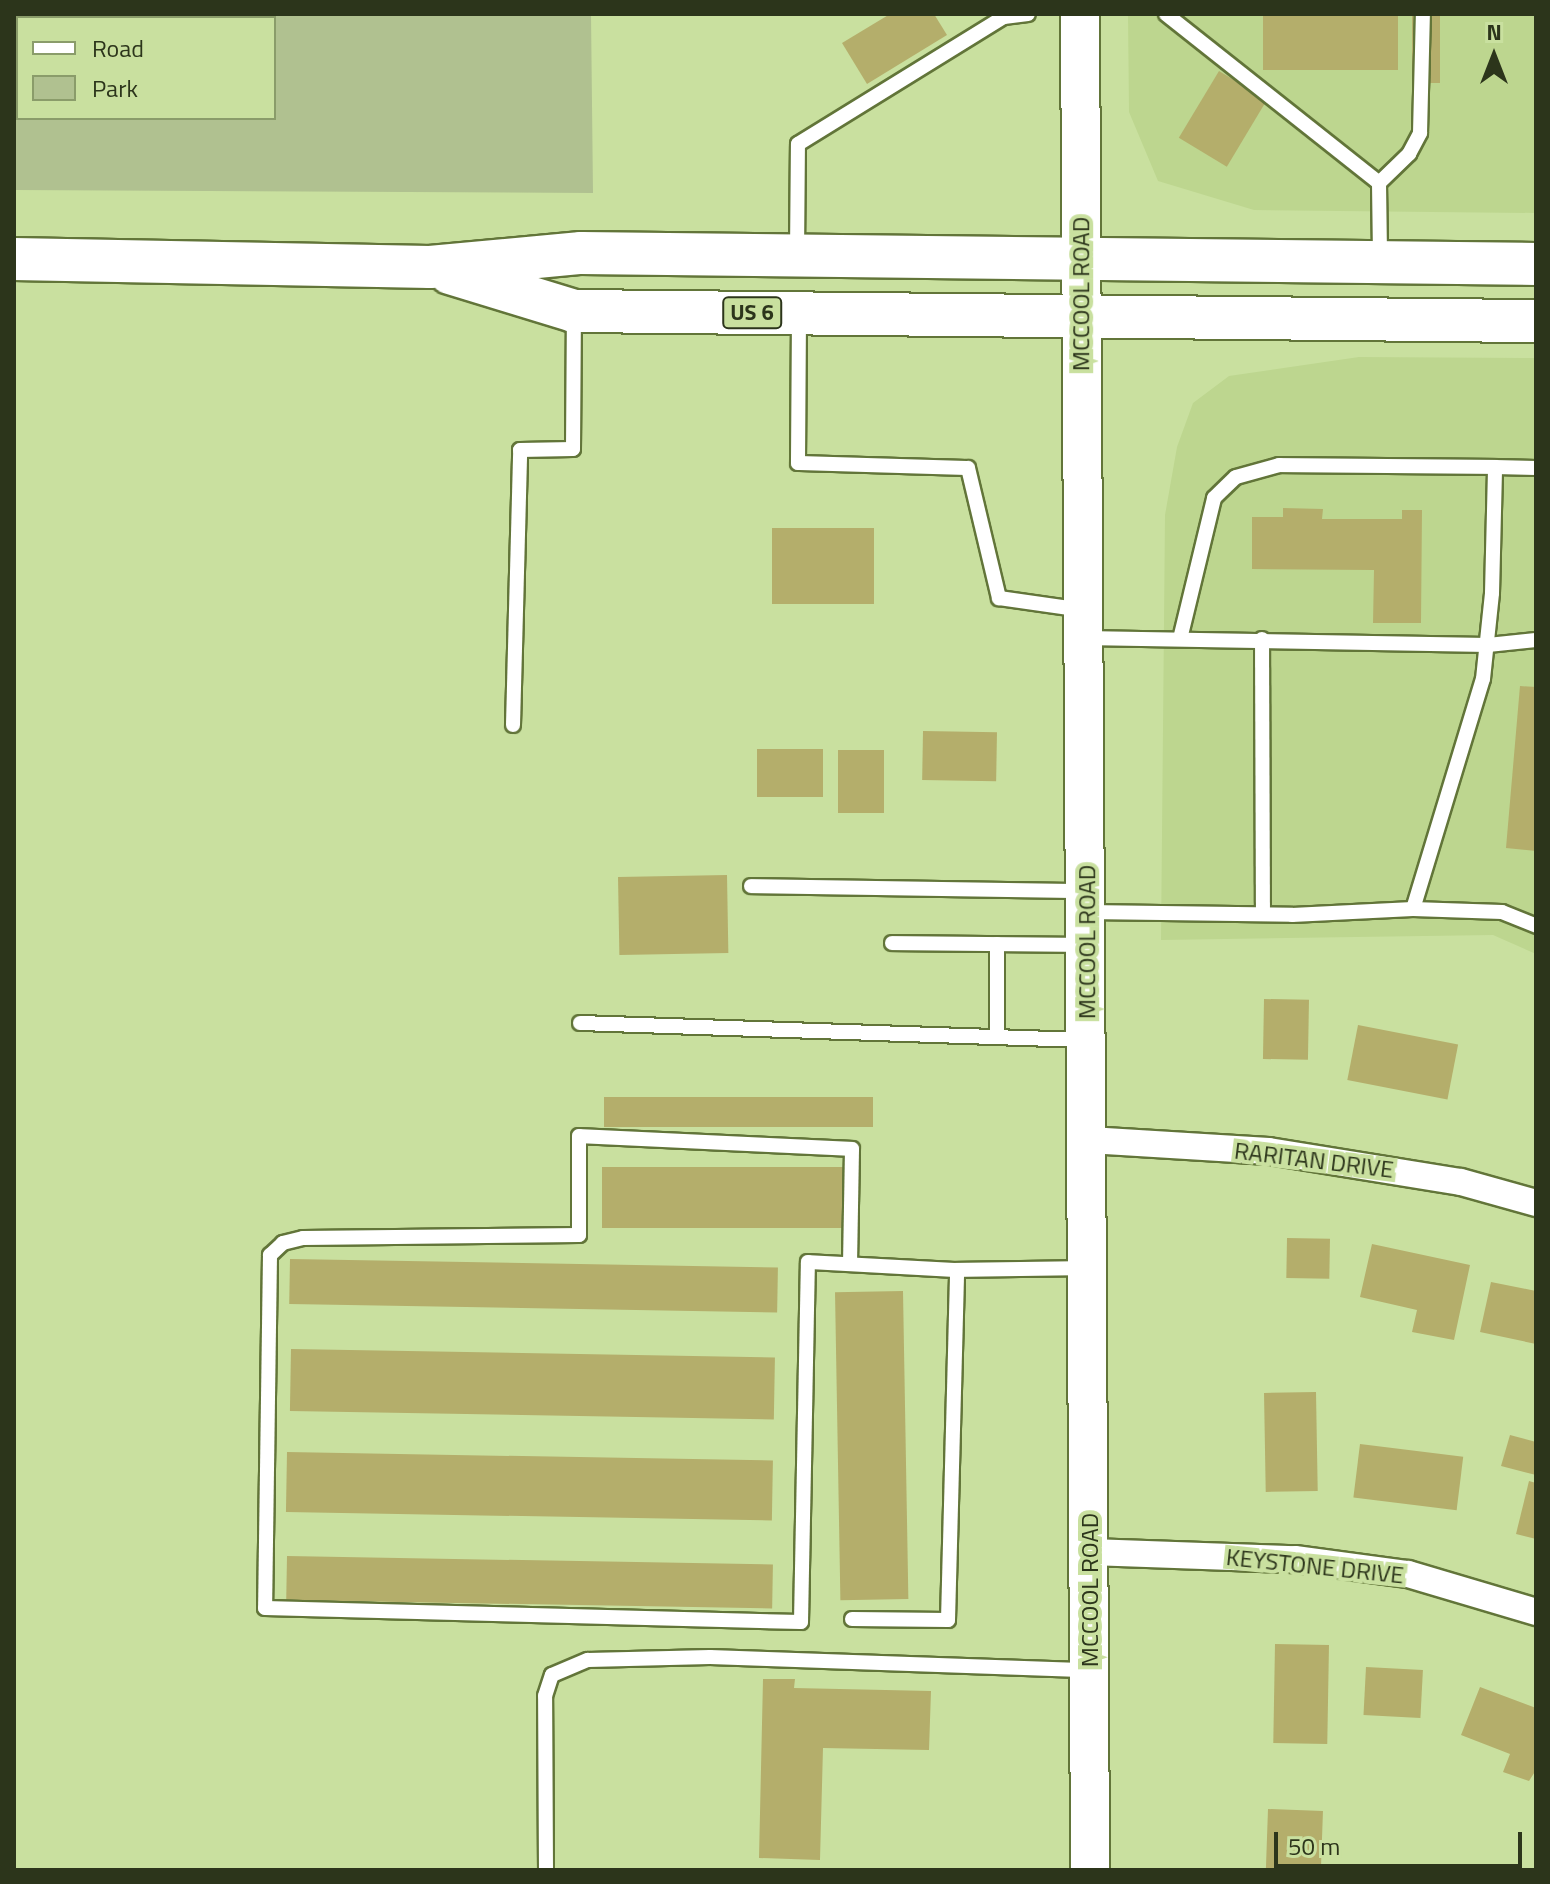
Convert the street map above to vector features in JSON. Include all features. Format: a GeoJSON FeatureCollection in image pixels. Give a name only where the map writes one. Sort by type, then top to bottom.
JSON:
{"type":"FeatureCollection","features":[{"type":"Feature","properties":{"kind":"main road","name":"US 6"},"geometry":{"type":"LineString","coordinates":[[14,259],[430,267],[581,253],[1536,264]]}},
{"type":"Feature","properties":{"kind":"main road","name":"US 6"},"geometry":{"type":"LineString","coordinates":[[430,267],[574,311],[1536,321]]}},
{"type":"Feature","properties":{"kind":"street","name":"MCCOOL ROAD"},"geometry":{"type":"LineString","coordinates":[[1080,14],[1080,316],[1089,1140],[1090,1870]]}},
{"type":"Feature","properties":{"kind":"street","name":"RARITAN DRIVE"},"geometry":{"type":"LineString","coordinates":[[1089,1140],[1269,1151],[1461,1182],[1536,1203]]}},
{"type":"Feature","properties":{"kind":"street","name":"KEYSTONE DRIVE"},"geometry":{"type":"LineString","coordinates":[[1090,1552],[1295,1559],[1408,1574],[1536,1612]]}},
{"type":"Feature","properties":{"kind":"lane"},"geometry":{"type":"LineString","coordinates":[[797,255],[798,144],[1004,17],[1028,14]]}},
{"type":"Feature","properties":{"kind":"lane"},"geometry":{"type":"LineString","coordinates":[[1166,14],[1379,183]]}},
{"type":"Feature","properties":{"kind":"lane"},"geometry":{"type":"LineString","coordinates":[[1380,263],[1379,183],[1409,154],[1420,133],[1423,14]]}},
{"type":"Feature","properties":{"kind":"lane"},"geometry":{"type":"LineString","coordinates":[[513,725],[520,450],[573,449],[574,311]]}},
{"type":"Feature","properties":{"kind":"lane"},"geometry":{"type":"LineString","coordinates":[[799,313],[798,463],[968,468],[999,598],[1084,624],[1180,639],[1488,645],[1536,640]]}},
{"type":"Feature","properties":{"kind":"lane"},"geometry":{"type":"LineString","coordinates":[[1180,639],[1214,498],[1236,477],[1279,465],[1536,468]]}},
{"type":"Feature","properties":{"kind":"lane"},"geometry":{"type":"LineString","coordinates":[[1413,909],[1483,679],[1488,645],[1495,467]]}},
{"type":"Feature","properties":{"kind":"lane"},"geometry":{"type":"LineString","coordinates":[[1262,639],[1263,914]]}},
{"type":"Feature","properties":{"kind":"lane"},"geometry":{"type":"LineString","coordinates":[[751,886],[1086,916],[1413,909],[1502,912],[1536,926]]}},
{"type":"Feature","properties":{"kind":"lane"},"geometry":{"type":"LineString","coordinates":[[892,943],[997,944],[1086,916]]}},
{"type":"Feature","properties":{"kind":"lane"},"geometry":{"type":"LineString","coordinates":[[997,944],[997,1036]]}},
{"type":"Feature","properties":{"kind":"lane"},"geometry":{"type":"LineString","coordinates":[[580,1023],[1088,1040]]}},
{"type":"Feature","properties":{"kind":"lane"},"geometry":{"type":"LineString","coordinates":[[850,1264],[852,1149],[579,1136],[579,1235],[303,1238],[283,1243],[270,1255],[265,1608],[801,1622],[808,1262],[957,1270],[1089,1267]]}},
{"type":"Feature","properties":{"kind":"lane"},"geometry":{"type":"LineString","coordinates":[[852,1619],[948,1620],[957,1270]]}},
{"type":"Feature","properties":{"kind":"lane"},"geometry":{"type":"LineString","coordinates":[[546,1870],[545,1696],[552,1675],[588,1660],[710,1657],[1090,1670]]}},
{"type":"Feature","properties":{"kind":"shaded area"},"geometry":{"type":"Polygon","coordinates":[[[1128,14],[1536,14],[1536,213],[1254,210],[1158,181],[1129,112],[1128,14]]]}},
{"type":"Feature","properties":{"kind":"shaded area"},"geometry":{"type":"Polygon","coordinates":[[[1359,357],[1536,358],[1536,954],[1493,935],[1161,940],[1165,515],[1177,447],[1193,403],[1229,376],[1359,357]]]}},
{"type":"Feature","properties":{"kind":"green space"},"geometry":{"type":"Polygon","coordinates":[[[14,14],[591,14],[593,193],[14,190],[14,14]]]}},
{"type":"Feature","properties":{"kind":"building"},"geometry":{"type":"Polygon","coordinates":[[[890,14],[934,14],[947,35],[867,84],[842,43],[890,14]]]}},
{"type":"Feature","properties":{"kind":"building"},"geometry":{"type":"Polygon","coordinates":[[[1263,14],[1398,14],[1398,70],[1263,70],[1263,14]]]}},
{"type":"Feature","properties":{"kind":"building"},"geometry":{"type":"Polygon","coordinates":[[[1412,14],[1440,14],[1440,83],[1412,83],[1412,14]]]}},
{"type":"Feature","properties":{"kind":"building"},"geometry":{"type":"Polygon","coordinates":[[[1219,71],[1267,100],[1227,167],[1179,138],[1219,71]]]}},
{"type":"Feature","properties":{"kind":"building"},"geometry":{"type":"Polygon","coordinates":[[[1283,508],[1323,509],[1322,519],[1402,519],[1402,510],[1422,510],[1421,623],[1373,623],[1374,570],[1252,569],[1252,517],[1283,517],[1283,508]]]}},
{"type":"Feature","properties":{"kind":"building"},"geometry":{"type":"Polygon","coordinates":[[[772,528],[874,528],[874,604],[772,604],[772,528]]]}},
{"type":"Feature","properties":{"kind":"building"},"geometry":{"type":"Polygon","coordinates":[[[1520,686],[1536,687],[1536,851],[1506,848],[1520,686]]]}},
{"type":"Feature","properties":{"kind":"building"},"geometry":{"type":"Polygon","coordinates":[[[923,731],[997,732],[996,781],[922,780],[923,731]]]}},
{"type":"Feature","properties":{"kind":"building"},"geometry":{"type":"Polygon","coordinates":[[[757,749],[823,749],[823,797],[757,797],[757,749]]]}},
{"type":"Feature","properties":{"kind":"building"},"geometry":{"type":"Polygon","coordinates":[[[838,750],[884,750],[884,813],[838,813],[838,750]]]}},
{"type":"Feature","properties":{"kind":"building"},"geometry":{"type":"Polygon","coordinates":[[[727,875],[728,953],[619,955],[618,877],[727,875]]]}},
{"type":"Feature","properties":{"kind":"building"},"geometry":{"type":"Polygon","coordinates":[[[1264,999],[1309,1000],[1308,1060],[1263,1059],[1264,999]]]}},
{"type":"Feature","properties":{"kind":"building"},"geometry":{"type":"Polygon","coordinates":[[[1358,1025],[1458,1044],[1447,1099],[1347,1080],[1358,1025]]]}},
{"type":"Feature","properties":{"kind":"building"},"geometry":{"type":"Polygon","coordinates":[[[604,1097],[873,1097],[873,1127],[604,1127],[604,1097]]]}},
{"type":"Feature","properties":{"kind":"building"},"geometry":{"type":"Polygon","coordinates":[[[602,1167],[844,1167],[844,1228],[602,1228],[602,1167]]]}},
{"type":"Feature","properties":{"kind":"building"},"geometry":{"type":"Polygon","coordinates":[[[1287,1238],[1330,1239],[1329,1279],[1286,1278],[1287,1238]]]}},
{"type":"Feature","properties":{"kind":"building"},"geometry":{"type":"Polygon","coordinates":[[[1372,1244],[1470,1265],[1454,1340],[1412,1332],[1417,1310],[1360,1297],[1372,1244]]]}},
{"type":"Feature","properties":{"kind":"building"},"geometry":{"type":"Polygon","coordinates":[[[290,1259],[778,1268],[777,1313],[289,1304],[290,1259]]]}},
{"type":"Feature","properties":{"kind":"building"},"geometry":{"type":"Polygon","coordinates":[[[1491,1282],[1536,1291],[1536,1344],[1480,1332],[1491,1282]]]}},
{"type":"Feature","properties":{"kind":"building"},"geometry":{"type":"Polygon","coordinates":[[[903,1291],[908,1599],[840,1600],[835,1292],[903,1291]]]}},
{"type":"Feature","properties":{"kind":"building"},"geometry":{"type":"Polygon","coordinates":[[[291,1349],[775,1357],[774,1419],[290,1411],[291,1349]]]}},
{"type":"Feature","properties":{"kind":"building"},"geometry":{"type":"Polygon","coordinates":[[[1316,1392],[1318,1491],[1266,1492],[1264,1393],[1316,1392]]]}},
{"type":"Feature","properties":{"kind":"building"},"geometry":{"type":"Polygon","coordinates":[[[1510,1435],[1536,1442],[1536,1475],[1501,1466],[1510,1435]]]}},
{"type":"Feature","properties":{"kind":"building"},"geometry":{"type":"Polygon","coordinates":[[[1360,1444],[1463,1457],[1457,1510],[1353,1498],[1360,1444]]]}},
{"type":"Feature","properties":{"kind":"building"},"geometry":{"type":"Polygon","coordinates":[[[287,1452],[773,1460],[772,1520],[286,1512],[287,1452]]]}},
{"type":"Feature","properties":{"kind":"building"},"geometry":{"type":"Polygon","coordinates":[[[1529,1481],[1536,1483],[1536,1539],[1516,1534],[1529,1481]]]}},
{"type":"Feature","properties":{"kind":"building"},"geometry":{"type":"Polygon","coordinates":[[[287,1556],[773,1564],[772,1608],[286,1600],[287,1556]]]}},
{"type":"Feature","properties":{"kind":"building"},"geometry":{"type":"Polygon","coordinates":[[[1275,1644],[1329,1645],[1327,1744],[1273,1743],[1275,1644]]]}},
{"type":"Feature","properties":{"kind":"building"},"geometry":{"type":"Polygon","coordinates":[[[1366,1667],[1423,1670],[1420,1718],[1363,1715],[1366,1667]]]}},
{"type":"Feature","properties":{"kind":"building"},"geometry":{"type":"Polygon","coordinates":[[[763,1679],[795,1679],[794,1688],[931,1691],[929,1750],[823,1748],[820,1860],[759,1858],[763,1679]]]}},
{"type":"Feature","properties":{"kind":"building"},"geometry":{"type":"Polygon","coordinates":[[[1480,1687],[1536,1708],[1536,1770],[1529,1781],[1503,1772],[1510,1754],[1461,1735],[1480,1687]]]}},
{"type":"Feature","properties":{"kind":"building"},"geometry":{"type":"Polygon","coordinates":[[[1268,1809],[1323,1811],[1321,1870],[1266,1870],[1268,1809]]]}}]}
